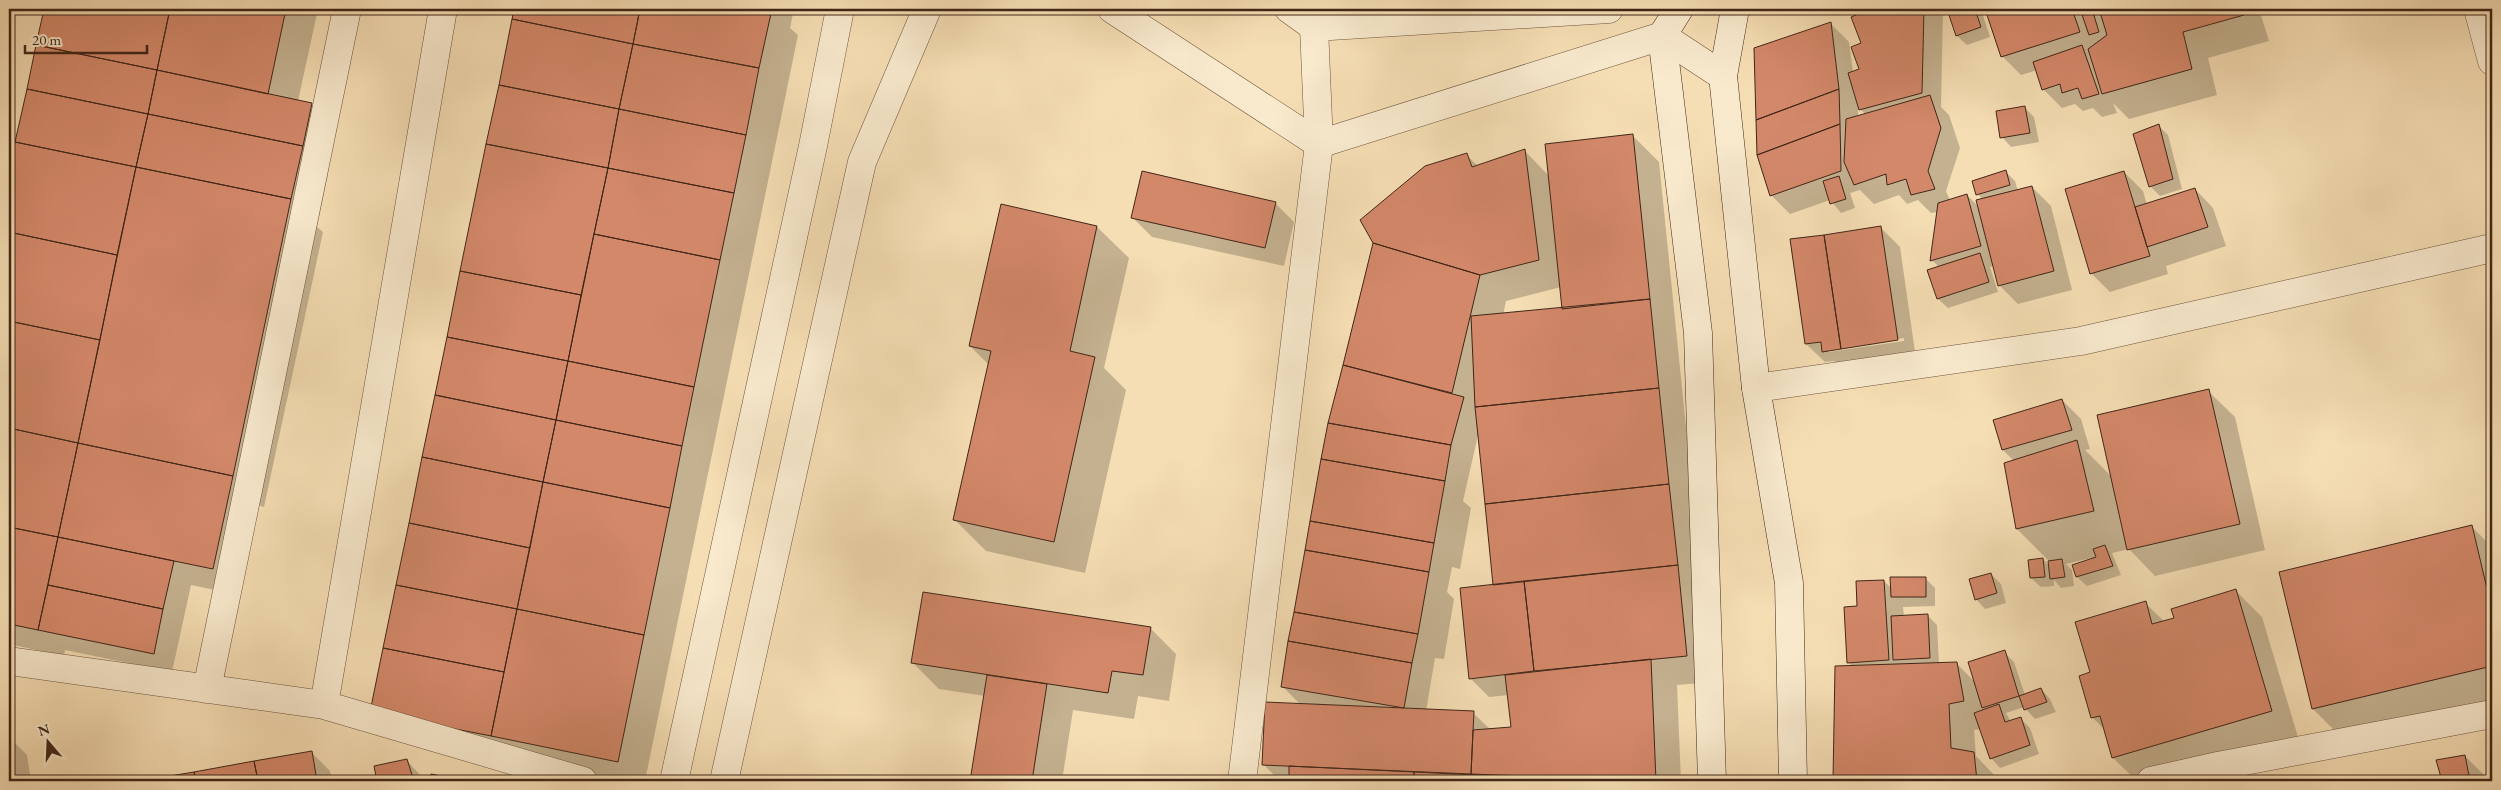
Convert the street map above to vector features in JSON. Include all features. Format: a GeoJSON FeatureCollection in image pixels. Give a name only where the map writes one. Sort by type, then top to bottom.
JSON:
{"type":"FeatureCollection","features":[{"type":"Feature","properties":{"kind":"street"},"geometry":{"type":"LineString","coordinates":[[207,689],[347,9]]}},
{"type":"Feature","properties":{"kind":"street"},"geometry":{"type":"LineString","coordinates":[[324,705],[443,9]]}},
{"type":"Feature","properties":{"kind":"street"},"geometry":{"type":"LineString","coordinates":[[674,781],[813,146],[840,9]]}},
{"type":"Feature","properties":{"kind":"street"},"geometry":{"type":"LineString","coordinates":[[724,781],[862,162],[927,9]]}},
{"type":"Feature","properties":{"kind":"street"},"geometry":{"type":"LineString","coordinates":[[1112,9],[1319,144]]}},
{"type":"Feature","properties":{"kind":"street"},"geometry":{"type":"LineString","coordinates":[[1289,9],[1314,27],[1609,9]]}},
{"type":"Feature","properties":{"kind":"street"},"geometry":{"type":"LineString","coordinates":[[1679,9],[1662,36],[1698,333],[1712,781]]}},
{"type":"Feature","properties":{"kind":"street"},"geometry":{"type":"LineString","coordinates":[[1735,9],[1723,76],[1756,388],[1789,583],[1793,781]]}},
{"type":"Feature","properties":{"kind":"street"},"geometry":{"type":"LineString","coordinates":[[2478,9],[2492,61]]}},
{"type":"Feature","properties":{"kind":"street"},"geometry":{"type":"LineString","coordinates":[[1242,781],[1319,144],[1314,27]]}},
{"type":"Feature","properties":{"kind":"street"},"geometry":{"type":"LineString","coordinates":[[1319,144],[1662,36]]}},
{"type":"Feature","properties":{"kind":"street"},"geometry":{"type":"LineString","coordinates":[[1662,36],[1723,76]]}},
{"type":"Feature","properties":{"kind":"street"},"geometry":{"type":"LineString","coordinates":[[1756,388],[2081,341],[2492,248]]}},
{"type":"Feature","properties":{"kind":"street"},"geometry":{"type":"LineString","coordinates":[[9,661],[324,705],[584,781]]}},
{"type":"Feature","properties":{"kind":"street"},"geometry":{"type":"LineString","coordinates":[[2151,781],[2220,774],[2492,714]]}},
{"type":"Feature","properties":{"kind":"building"},"geometry":{"type":"Polygon","coordinates":[[[44,9],[170,9],[157,70],[36,45],[44,9]]]}},
{"type":"Feature","properties":{"kind":"building"},"geometry":{"type":"Polygon","coordinates":[[[170,9],[286,9],[268,94],[157,70],[170,9]]]}},
{"type":"Feature","properties":{"kind":"building"},"geometry":{"type":"Polygon","coordinates":[[[514,9],[640,9],[633,44],[512,19],[514,9]]]}},
{"type":"Feature","properties":{"kind":"building"},"geometry":{"type":"Polygon","coordinates":[[[640,9],[772,9],[759,68],[633,44],[640,9]]]}},
{"type":"Feature","properties":{"kind":"building"},"geometry":{"type":"Polygon","coordinates":[[[1871,9],[1924,9],[1922,93],[1859,110],[1848,73],[1859,69],[1851,47],[1861,43],[1851,17],[1871,9]]]}},
{"type":"Feature","properties":{"kind":"building"},"geometry":{"type":"Polygon","coordinates":[[[1947,9],[1975,9],[1981,27],[1956,36],[1947,9]]]}},
{"type":"Feature","properties":{"kind":"building"},"geometry":{"type":"Polygon","coordinates":[[[1985,9],[2072,9],[2080,32],[2001,57],[1985,9]]]}},
{"type":"Feature","properties":{"kind":"building"},"geometry":{"type":"Polygon","coordinates":[[[2080,9],[2092,9],[2099,32],[2089,35],[2080,9]]]}},
{"type":"Feature","properties":{"kind":"building"},"geometry":{"type":"Polygon","coordinates":[[[2099,9],[2242,9],[2244,15],[2183,32],[2192,69],[2102,94],[2088,49],[2107,35],[2099,9]]]}},
{"type":"Feature","properties":{"kind":"building"},"geometry":{"type":"Polygon","coordinates":[[[512,19],[633,44],[619,109],[499,85],[512,19]]]}},
{"type":"Feature","properties":{"kind":"building"},"geometry":{"type":"Polygon","coordinates":[[[1831,22],[1839,89],[1756,120],[1754,48],[1831,22]]]}},
{"type":"Feature","properties":{"kind":"building"},"geometry":{"type":"Polygon","coordinates":[[[633,44],[759,68],[746,135],[619,109],[633,44]]]}},
{"type":"Feature","properties":{"kind":"building"},"geometry":{"type":"Polygon","coordinates":[[[36,45],[157,70],[148,114],[27,89],[36,45]]]}},
{"type":"Feature","properties":{"kind":"building"},"geometry":{"type":"Polygon","coordinates":[[[2082,45],[2099,94],[2082,99],[2078,88],[2062,93],[2060,84],[2042,90],[2033,62],[2082,45]]]}},
{"type":"Feature","properties":{"kind":"building"},"geometry":{"type":"Polygon","coordinates":[[[157,70],[312,103],[303,146],[148,114],[157,70]]]}},
{"type":"Feature","properties":{"kind":"building"},"geometry":{"type":"Polygon","coordinates":[[[499,85],[619,109],[608,168],[486,144],[499,85]]]}},
{"type":"Feature","properties":{"kind":"building"},"geometry":{"type":"Polygon","coordinates":[[[27,89],[148,114],[136,167],[15,142],[27,89]]]}},
{"type":"Feature","properties":{"kind":"building"},"geometry":{"type":"Polygon","coordinates":[[[1839,89],[1840,124],[1757,155],[1756,120],[1839,89]]]}},
{"type":"Feature","properties":{"kind":"building"},"geometry":{"type":"Polygon","coordinates":[[[1930,95],[1941,128],[1928,171],[1935,189],[1911,195],[1906,179],[1887,185],[1886,174],[1854,185],[1844,162],[1846,119],[1930,95]]]}},
{"type":"Feature","properties":{"kind":"building"},"geometry":{"type":"Polygon","coordinates":[[[2025,106],[2030,133],[2000,138],[1996,111],[2025,106]]]}},
{"type":"Feature","properties":{"kind":"building"},"geometry":{"type":"Polygon","coordinates":[[[619,109],[746,135],[734,193],[608,168],[619,109]]]}},
{"type":"Feature","properties":{"kind":"building"},"geometry":{"type":"Polygon","coordinates":[[[148,114],[303,146],[291,199],[136,167],[148,114]]]}},
{"type":"Feature","properties":{"kind":"building"},"geometry":{"type":"Polygon","coordinates":[[[1840,124],[1841,171],[1770,196],[1757,155],[1840,124]]]}},
{"type":"Feature","properties":{"kind":"building"},"geometry":{"type":"Polygon","coordinates":[[[2159,124],[2173,179],[2149,187],[2133,134],[2159,124]]]}},
{"type":"Feature","properties":{"kind":"building"},"geometry":{"type":"Polygon","coordinates":[[[1633,134],[1650,299],[1562,309],[1545,144],[1633,134]]]}},
{"type":"Feature","properties":{"kind":"building"},"geometry":{"type":"Polygon","coordinates":[[[15,142],[136,167],[117,255],[9,232],[9,173],[15,142]]]}},
{"type":"Feature","properties":{"kind":"building"},"geometry":{"type":"Polygon","coordinates":[[[486,144],[608,168],[581,295],[460,271],[486,144]]]}},
{"type":"Feature","properties":{"kind":"building"},"geometry":{"type":"Polygon","coordinates":[[[1525,149],[1539,260],[1480,275],[1373,243],[1360,220],[1425,166],[1467,153],[1472,167],[1525,149]]]}},
{"type":"Feature","properties":{"kind":"building"},"geometry":{"type":"Polygon","coordinates":[[[136,167],[291,199],[233,476],[78,443],[136,167]]]}},
{"type":"Feature","properties":{"kind":"building"},"geometry":{"type":"Polygon","coordinates":[[[608,168],[734,193],[720,260],[594,234],[608,168]]]}},
{"type":"Feature","properties":{"kind":"building"},"geometry":{"type":"Polygon","coordinates":[[[2006,170],[2010,185],[1976,195],[1972,181],[2006,170]]]}},
{"type":"Feature","properties":{"kind":"building"},"geometry":{"type":"Polygon","coordinates":[[[1142,171],[1276,202],[1265,248],[1131,218],[1142,171]]]}},
{"type":"Feature","properties":{"kind":"building"},"geometry":{"type":"Polygon","coordinates":[[[2124,171],[2150,256],[2090,274],[2065,189],[2124,171]]]}},
{"type":"Feature","properties":{"kind":"building"},"geometry":{"type":"Polygon","coordinates":[[[1839,176],[1846,199],[1830,204],[1823,181],[1839,176]]]}},
{"type":"Feature","properties":{"kind":"building"},"geometry":{"type":"Polygon","coordinates":[[[2032,186],[2054,271],[1998,286],[1976,200],[2032,186]]]}},
{"type":"Feature","properties":{"kind":"building"},"geometry":{"type":"Polygon","coordinates":[[[2195,188],[2208,227],[2147,247],[2135,207],[2195,188]]]}},
{"type":"Feature","properties":{"kind":"building"},"geometry":{"type":"Polygon","coordinates":[[[1967,194],[1981,246],[1930,261],[1938,203],[1967,194]]]}},
{"type":"Feature","properties":{"kind":"building"},"geometry":{"type":"Polygon","coordinates":[[[1001,204],[1097,226],[1070,351],[1095,357],[1054,542],[953,520],[991,351],[969,346],[1001,204]]]}},
{"type":"Feature","properties":{"kind":"building"},"geometry":{"type":"Polygon","coordinates":[[[1881,226],[1898,340],[1841,349],[1824,235],[1881,226]]]}},
{"type":"Feature","properties":{"kind":"building"},"geometry":{"type":"Polygon","coordinates":[[[9,232],[117,255],[100,340],[9,321],[9,232]]]}},
{"type":"Feature","properties":{"kind":"building"},"geometry":{"type":"Polygon","coordinates":[[[594,234],[720,260],[694,387],[568,361],[594,234]]]}},
{"type":"Feature","properties":{"kind":"building"},"geometry":{"type":"Polygon","coordinates":[[[1824,235],[1841,349],[1822,352],[1821,342],[1805,344],[1790,239],[1824,235]]]}},
{"type":"Feature","properties":{"kind":"building"},"geometry":{"type":"Polygon","coordinates":[[[1373,243],[1480,275],[1452,393],[1343,365],[1373,243]]]}},
{"type":"Feature","properties":{"kind":"building"},"geometry":{"type":"Polygon","coordinates":[[[1980,253],[1989,282],[1937,299],[1927,270],[1980,253]]]}},
{"type":"Feature","properties":{"kind":"building"},"geometry":{"type":"Polygon","coordinates":[[[460,271],[581,295],[568,361],[447,337],[460,271]]]}},
{"type":"Feature","properties":{"kind":"building"},"geometry":{"type":"Polygon","coordinates":[[[1650,299],[1659,388],[1475,407],[1471,316],[1650,299]]]}},
{"type":"Feature","properties":{"kind":"building"},"geometry":{"type":"Polygon","coordinates":[[[9,321],[100,340],[78,443],[9,428],[9,321]]]}},
{"type":"Feature","properties":{"kind":"building"},"geometry":{"type":"Polygon","coordinates":[[[447,337],[568,361],[556,420],[435,395],[447,337]]]}},
{"type":"Feature","properties":{"kind":"building"},"geometry":{"type":"Polygon","coordinates":[[[568,361],[694,387],[682,446],[556,420],[568,361]]]}},
{"type":"Feature","properties":{"kind":"building"},"geometry":{"type":"Polygon","coordinates":[[[1343,365],[1464,397],[1451,445],[1328,423],[1343,365]]]}},
{"type":"Feature","properties":{"kind":"building"},"geometry":{"type":"Polygon","coordinates":[[[1659,388],[1669,484],[1485,504],[1475,407],[1659,388]]]}},
{"type":"Feature","properties":{"kind":"building"},"geometry":{"type":"Polygon","coordinates":[[[2209,389],[2240,524],[2127,550],[2097,415],[2209,389]]]}},
{"type":"Feature","properties":{"kind":"building"},"geometry":{"type":"Polygon","coordinates":[[[435,395],[556,420],[543,482],[422,457],[435,395]]]}},
{"type":"Feature","properties":{"kind":"building"},"geometry":{"type":"Polygon","coordinates":[[[2062,399],[2072,430],[2002,450],[1993,420],[2062,399]]]}},
{"type":"Feature","properties":{"kind":"building"},"geometry":{"type":"Polygon","coordinates":[[[556,420],[682,446],[670,508],[543,482],[556,420]]]}},
{"type":"Feature","properties":{"kind":"building"},"geometry":{"type":"Polygon","coordinates":[[[1328,423],[1451,445],[1445,481],[1321,459],[1328,423]]]}},
{"type":"Feature","properties":{"kind":"building"},"geometry":{"type":"Polygon","coordinates":[[[9,428],[78,443],[58,537],[9,527],[9,428]]]}},
{"type":"Feature","properties":{"kind":"building"},"geometry":{"type":"Polygon","coordinates":[[[2077,440],[2094,511],[2016,529],[2004,463],[2077,440]]]}},
{"type":"Feature","properties":{"kind":"building"},"geometry":{"type":"Polygon","coordinates":[[[78,443],[233,476],[213,569],[58,537],[78,443]]]}},
{"type":"Feature","properties":{"kind":"building"},"geometry":{"type":"Polygon","coordinates":[[[422,457],[543,482],[530,548],[409,523],[422,457]]]}},
{"type":"Feature","properties":{"kind":"building"},"geometry":{"type":"Polygon","coordinates":[[[1321,459],[1445,481],[1434,543],[1310,521],[1321,459]]]}},
{"type":"Feature","properties":{"kind":"building"},"geometry":{"type":"Polygon","coordinates":[[[543,482],[670,508],[644,635],[517,609],[543,482]]]}},
{"type":"Feature","properties":{"kind":"building"},"geometry":{"type":"Polygon","coordinates":[[[1669,484],[1678,565],[1493,585],[1485,504],[1669,484]]]}},
{"type":"Feature","properties":{"kind":"building"},"geometry":{"type":"Polygon","coordinates":[[[1310,521],[1434,543],[1429,572],[1305,550],[1310,521]]]}},
{"type":"Feature","properties":{"kind":"building"},"geometry":{"type":"Polygon","coordinates":[[[409,523],[530,548],[517,609],[396,585],[409,523]]]}},
{"type":"Feature","properties":{"kind":"building"},"geometry":{"type":"Polygon","coordinates":[[[2472,525],[2492,610],[2492,666],[2312,709],[2279,572],[2472,525]]]}},
{"type":"Feature","properties":{"kind":"building"},"geometry":{"type":"Polygon","coordinates":[[[9,527],[58,537],[38,630],[9,624],[9,527]]]}},
{"type":"Feature","properties":{"kind":"building"},"geometry":{"type":"Polygon","coordinates":[[[58,537],[174,561],[163,609],[48,585],[58,537]]]}},
{"type":"Feature","properties":{"kind":"building"},"geometry":{"type":"Polygon","coordinates":[[[2105,545],[2113,566],[2076,577],[2072,565],[2096,557],[2093,549],[2105,545]]]}},
{"type":"Feature","properties":{"kind":"building"},"geometry":{"type":"Polygon","coordinates":[[[1305,550],[1429,572],[1418,634],[1294,612],[1305,550]]]}},
{"type":"Feature","properties":{"kind":"building"},"geometry":{"type":"Polygon","coordinates":[[[2043,558],[2045,577],[2030,578],[2028,560],[2043,558]]]}},
{"type":"Feature","properties":{"kind":"building"},"geometry":{"type":"Polygon","coordinates":[[[2062,559],[2065,577],[2050,579],[2048,561],[2062,559]]]}},
{"type":"Feature","properties":{"kind":"building"},"geometry":{"type":"Polygon","coordinates":[[[1678,565],[1687,656],[1534,671],[1524,581],[1678,565]]]}},
{"type":"Feature","properties":{"kind":"building"},"geometry":{"type":"Polygon","coordinates":[[[1991,573],[1997,593],[1975,600],[1969,579],[1991,573]]]}},
{"type":"Feature","properties":{"kind":"building"},"geometry":{"type":"Polygon","coordinates":[[[1890,577],[1926,577],[1926,597],[1891,597],[1890,577]]]}},
{"type":"Feature","properties":{"kind":"building"},"geometry":{"type":"Polygon","coordinates":[[[1884,580],[1889,660],[1847,663],[1844,607],[1857,606],[1856,581],[1884,580]]]}},
{"type":"Feature","properties":{"kind":"building"},"geometry":{"type":"Polygon","coordinates":[[[1524,581],[1534,671],[1469,679],[1460,588],[1524,581]]]}},
{"type":"Feature","properties":{"kind":"building"},"geometry":{"type":"Polygon","coordinates":[[[48,585],[163,609],[154,654],[38,630],[48,585]]]}},
{"type":"Feature","properties":{"kind":"building"},"geometry":{"type":"Polygon","coordinates":[[[396,585],[517,609],[504,672],[383,648],[396,585]]]}},
{"type":"Feature","properties":{"kind":"building"},"geometry":{"type":"Polygon","coordinates":[[[2236,589],[2272,711],[2112,758],[2100,716],[2091,718],[2079,676],[2090,672],[2075,622],[2146,601],[2152,624],[2174,618],[2171,609],[2236,589]]]}},
{"type":"Feature","properties":{"kind":"building"},"geometry":{"type":"Polygon","coordinates":[[[923,592],[1151,627],[1143,675],[1112,671],[1108,693],[911,663],[923,592]]]}},
{"type":"Feature","properties":{"kind":"building"},"geometry":{"type":"Polygon","coordinates":[[[517,609],[644,635],[618,762],[491,736],[517,609]]]}},
{"type":"Feature","properties":{"kind":"building"},"geometry":{"type":"Polygon","coordinates":[[[1294,612],[1418,634],[1412,663],[1288,641],[1294,612]]]}},
{"type":"Feature","properties":{"kind":"building"},"geometry":{"type":"Polygon","coordinates":[[[1928,614],[1930,658],[1893,660],[1891,616],[1928,614]]]}},
{"type":"Feature","properties":{"kind":"building"},"geometry":{"type":"Polygon","coordinates":[[[1288,641],[1412,663],[1404,708],[1281,687],[1288,641]]]}},
{"type":"Feature","properties":{"kind":"building"},"geometry":{"type":"Polygon","coordinates":[[[383,648],[504,672],[491,736],[370,712],[383,648]]]}},
{"type":"Feature","properties":{"kind":"building"},"geometry":{"type":"Polygon","coordinates":[[[2005,650],[2019,696],[1982,708],[1968,662],[2005,650]]]}},
{"type":"Feature","properties":{"kind":"building"},"geometry":{"type":"Polygon","coordinates":[[[1651,659],[1656,781],[1471,774],[1473,730],[1511,727],[1505,675],[1651,659]]]}},
{"type":"Feature","properties":{"kind":"building"},"geometry":{"type":"Polygon","coordinates":[[[1957,662],[1964,701],[1949,704],[1951,748],[1974,752],[1977,781],[1833,781],[1835,666],[1957,662]]]}},
{"type":"Feature","properties":{"kind":"building"},"geometry":{"type":"Polygon","coordinates":[[[987,675],[1047,684],[1032,781],[970,781],[987,675]]]}},
{"type":"Feature","properties":{"kind":"building"},"geometry":{"type":"Polygon","coordinates":[[[2041,688],[2047,702],[2024,710],[2019,696],[2041,688]]]}},
{"type":"Feature","properties":{"kind":"building"},"geometry":{"type":"Polygon","coordinates":[[[1265,702],[1474,711],[1471,774],[1262,765],[1265,702]]]}},
{"type":"Feature","properties":{"kind":"building"},"geometry":{"type":"Polygon","coordinates":[[[1999,704],[2005,722],[2021,717],[2030,745],[1990,759],[1974,713],[1999,704]]]}},
{"type":"Feature","properties":{"kind":"building"},"geometry":{"type":"Polygon","coordinates":[[[312,751],[317,781],[258,781],[254,761],[312,751]]]}},
{"type":"Feature","properties":{"kind":"building"},"geometry":{"type":"Polygon","coordinates":[[[2465,755],[2470,781],[2442,781],[2436,760],[2465,755]]]}},
{"type":"Feature","properties":{"kind":"building"},"geometry":{"type":"Polygon","coordinates":[[[407,759],[414,781],[377,781],[374,766],[407,759]]]}},
{"type":"Feature","properties":{"kind":"building"},"geometry":{"type":"Polygon","coordinates":[[[254,761],[258,781],[196,781],[194,772],[254,761]]]}},
{"type":"Feature","properties":{"kind":"building"},"geometry":{"type":"Polygon","coordinates":[[[1289,766],[1414,772],[1414,781],[1289,781],[1289,766]]]}},
{"type":"Feature","properties":{"kind":"building"},"geometry":{"type":"Polygon","coordinates":[[[194,772],[196,781],[140,781],[194,772]]]}},
{"type":"Feature","properties":{"kind":"building"},"geometry":{"type":"Polygon","coordinates":[[[1414,772],[1520,777],[1520,781],[1414,781],[1414,772]]]}},
{"type":"Feature","properties":{"kind":"building"},"geometry":{"type":"Polygon","coordinates":[[[431,774],[468,781],[428,781],[431,774]]]}},
{"type":"Feature","properties":{"kind":"building"},"geometry":{"type":"Polygon","coordinates":[[[1520,777],[1611,781],[1520,781],[1520,777]]]}}]}
